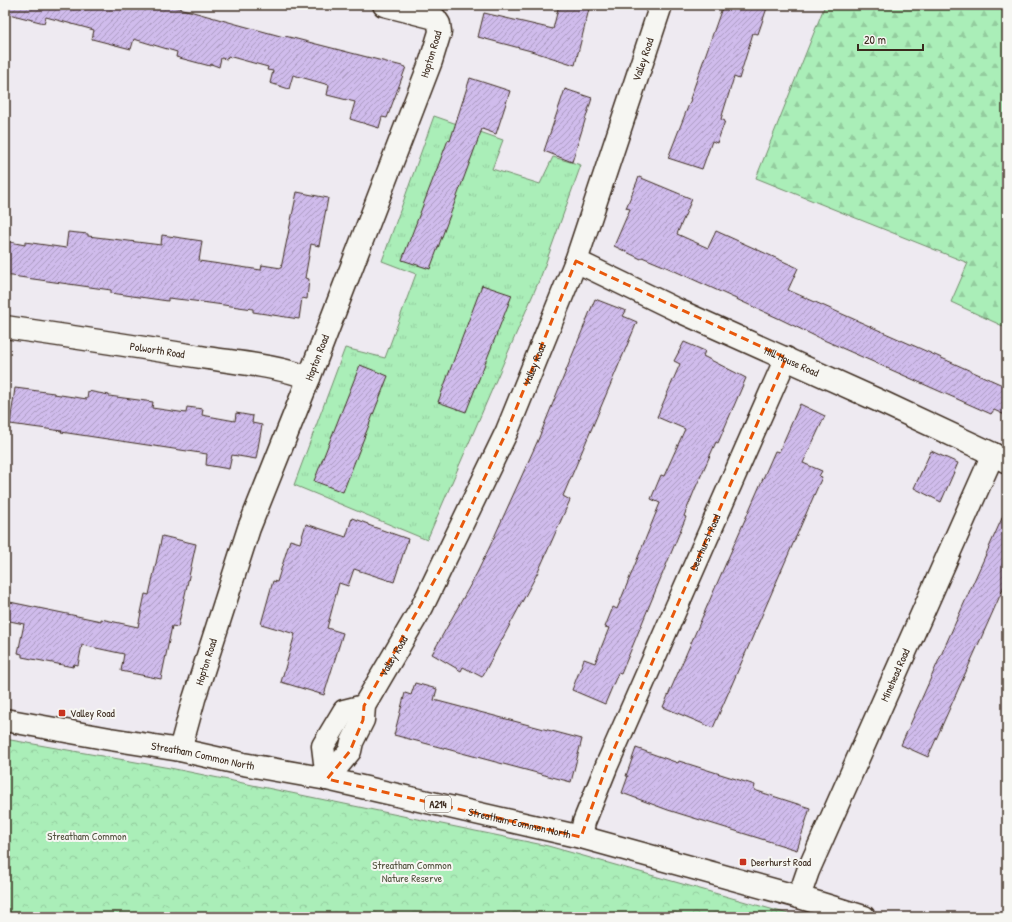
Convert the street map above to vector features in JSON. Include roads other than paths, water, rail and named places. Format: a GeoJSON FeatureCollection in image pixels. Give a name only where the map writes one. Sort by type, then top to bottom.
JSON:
{"type":"FeatureCollection","features":[{"type":"Feature","properties":{"kind":"street","name":"Hopton Road"},"geometry":{"type":"LineString","coordinates":[[180,750],[194,699],[249,528],[309,378],[428,68],[440,32],[439,24],[435,18],[384,5]]}},
{"type":"Feature","properties":{"kind":"street","name":"Valley Road"},"geometry":{"type":"LineString","coordinates":[[327,779],[350,751],[352,742],[364,720],[364,706],[422,606],[500,445],[576,260],[661,5]]}},
{"type":"Feature","properties":{"kind":"street","name":"Hill House Road"},"geometry":{"type":"LineString","coordinates":[[576,260],[676,309],[786,358],[1000,458]]}},
{"type":"Feature","properties":{"kind":"street","name":"Polworth Road"},"geometry":{"type":"LineString","coordinates":[[5,327],[110,342],[269,368],[296,373],[309,378]]}},
{"type":"Feature","properties":{"kind":"street","name":"Deerhurst Road"},"geometry":{"type":"LineString","coordinates":[[581,838],[584,822],[607,765],[786,358]]}},
{"type":"Feature","properties":{"kind":"street","name":"Minehead Road"},"geometry":{"type":"LineString","coordinates":[[799,897],[808,871],[1000,458]]}},
{"type":"Feature","properties":{"kind":"street","name":"Streatham Common North"},"geometry":{"type":"LineString","coordinates":[[5,720],[180,750],[243,764],[327,779],[581,838],[799,897],[864,917]]}},
{"type":"Feature","properties":{"kind":"place","name":"Valley Road"},"geometry":{"type":"Point","coordinates":[62,713]}},
{"type":"Feature","properties":{"kind":"place","name":"Deerhurst Road"},"geometry":{"type":"Point","coordinates":[743,862]}},
{"type":"Feature","properties":{"kind":"park label","name":"Streatham Common"},"geometry":{"type":"Point","coordinates":[87,836]}},
{"type":"Feature","properties":{"kind":"park label","name":"Streatham Common Nature Reserve"},"geometry":{"type":"Point","coordinates":[412,871]}}]}
